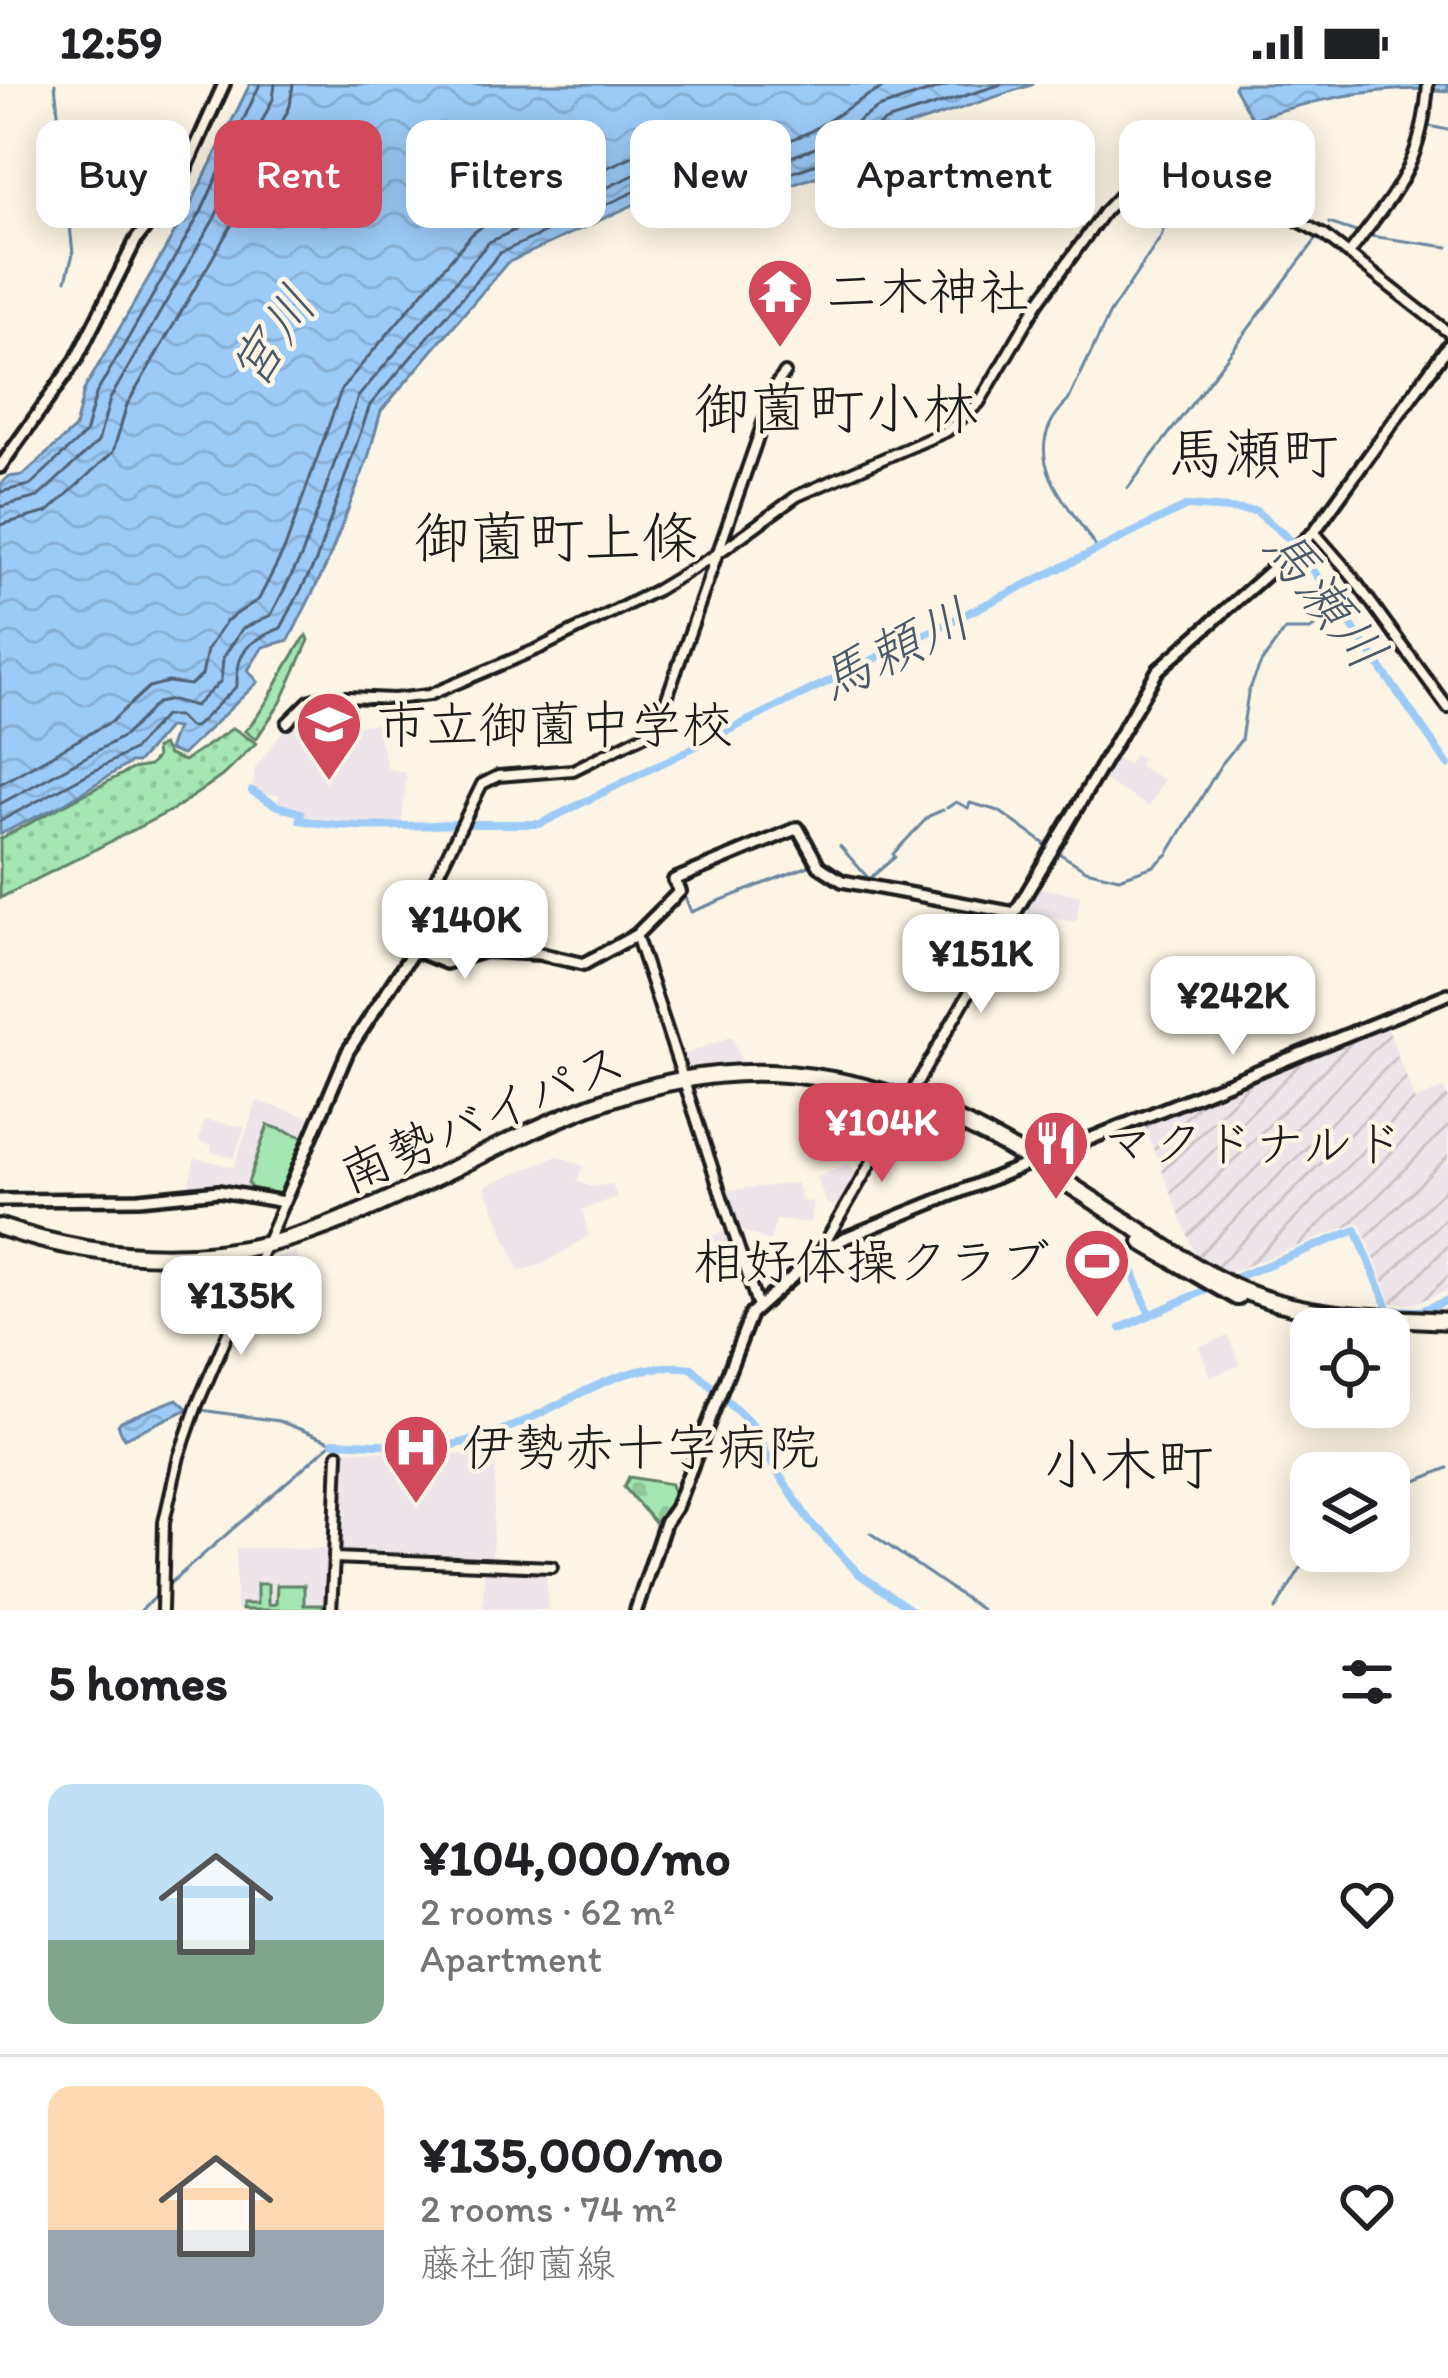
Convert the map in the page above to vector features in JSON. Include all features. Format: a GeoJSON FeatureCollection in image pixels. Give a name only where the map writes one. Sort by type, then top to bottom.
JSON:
{"type":"FeatureCollection","features":[{"type":"Feature","properties":{"kind":"highway","name":"南勢バイパス"},"geometry":{"type":"LineString","coordinates":[[0,1231],[65,1254],[131,1264],[203,1262],[328,1234],[547,1130],[684,1082],[806,1084],[906,1101],[955,1117],[1200,1268],[1252,1294],[1322,1312],[1448,1325]]}},
{"type":"Feature","properties":{"kind":"main road"},"geometry":{"type":"LineString","coordinates":[[0,466],[76,360],[136,241],[178,186],[224,84]]}},
{"type":"Feature","properties":{"kind":"main road"},"geometry":{"type":"LineString","coordinates":[[0,1200],[139,1199],[219,1191],[284,1202],[348,1051],[414,950],[446,963],[499,951],[580,964],[636,935],[680,891],[674,880],[798,828],[819,866],[842,880],[1015,913],[1158,670],[1313,532],[1448,346]]}},
{"type":"Feature","properties":{"kind":"main road"},"geometry":{"type":"LineString","coordinates":[[636,1610],[662,1531],[676,1507],[718,1392],[757,1304],[819,1252],[1448,994]]}},
{"type":"Feature","properties":{"kind":"street"},"geometry":{"type":"LineString","coordinates":[[1349,254],[1416,156],[1428,88]]}},
{"type":"Feature","properties":{"kind":"street"},"geometry":{"type":"LineString","coordinates":[[287,723],[302,706],[322,696],[394,699],[429,695],[600,621],[717,554],[797,496],[921,445],[970,412],[1079,245],[1165,148],[1314,228],[1448,332]]}},
{"type":"Feature","properties":{"kind":"street"},"geometry":{"type":"LineString","coordinates":[[414,950],[424,902],[482,784],[498,776],[572,770],[656,729],[785,373]]}},
{"type":"Feature","properties":{"kind":"street"},"geometry":{"type":"LineString","coordinates":[[1313,532],[1348,571],[1448,708]]}},
{"type":"Feature","properties":{"kind":"street"},"geometry":{"type":"LineString","coordinates":[[819,1252],[1015,913]]}},
{"type":"Feature","properties":{"kind":"street"},"geometry":{"type":"LineString","coordinates":[[636,935],[757,1304]]}},
{"type":"Feature","properties":{"kind":"street"},"geometry":{"type":"LineString","coordinates":[[162,1610],[167,1498],[204,1388],[284,1202]]}},
{"type":"Feature","properties":{"kind":"street"},"geometry":{"type":"LineString","coordinates":[[332,1610],[338,1454]]}},
{"type":"Feature","properties":{"kind":"street"},"geometry":{"type":"LineString","coordinates":[[334,1558],[552,1567]]}},
{"type":"Feature","properties":{"kind":"shaded area","name":"市立御薗中学校"},"geometry":{"type":"Polygon","coordinates":[[[376,723],[387,768],[406,773],[402,825],[320,823],[278,806],[279,795],[252,793],[255,768],[285,728],[376,723]]]}},
{"type":"Feature","properties":{"kind":"shaded area"},"geometry":{"type":"Polygon","coordinates":[[[1135,754],[1142,759],[1139,766],[1164,780],[1149,807],[1099,777],[1112,755],[1128,764],[1135,754]]]}},
{"type":"Feature","properties":{"kind":"shaded area"},"geometry":{"type":"Polygon","coordinates":[[[1033,887],[1080,895],[1076,922],[1020,912],[1033,887]]]}},
{"type":"Feature","properties":{"kind":"shaded area"},"geometry":{"type":"Polygon","coordinates":[[[1386,1024],[1415,1100],[1444,1088],[1448,1098],[1448,1290],[1416,1303],[1392,1303],[1360,1222],[1229,1273],[1197,1259],[1143,1122],[1386,1024]]]}},
{"type":"Feature","properties":{"kind":"shaded area"},"geometry":{"type":"Polygon","coordinates":[[[732,1036],[743,1067],[691,1074],[683,1069],[679,1057],[732,1036]]]}},
{"type":"Feature","properties":{"kind":"shaded area"},"geometry":{"type":"Polygon","coordinates":[[[257,1101],[315,1119],[281,1198],[191,1190],[195,1158],[234,1167],[257,1101]]]}},
{"type":"Feature","properties":{"kind":"shaded area"},"geometry":{"type":"Polygon","coordinates":[[[204,1120],[245,1127],[234,1158],[211,1152],[212,1146],[199,1142],[204,1120]]]}},
{"type":"Feature","properties":{"kind":"shaded area"},"geometry":{"type":"Polygon","coordinates":[[[558,1156],[583,1166],[577,1181],[590,1187],[612,1184],[617,1197],[582,1210],[589,1236],[543,1264],[519,1271],[485,1186],[558,1156]]]}},
{"type":"Feature","properties":{"kind":"shaded area"},"geometry":{"type":"Polygon","coordinates":[[[848,1164],[859,1178],[843,1205],[828,1205],[816,1178],[848,1164]]]}},
{"type":"Feature","properties":{"kind":"shaded area"},"geometry":{"type":"Polygon","coordinates":[[[797,1183],[801,1201],[813,1202],[810,1223],[776,1220],[770,1241],[735,1228],[723,1191],[797,1183]]]}},
{"type":"Feature","properties":{"kind":"shaded area"},"geometry":{"type":"Polygon","coordinates":[[[731,1229],[741,1260],[711,1270],[701,1240],[731,1229]]]}},
{"type":"Feature","properties":{"kind":"shaded area"},"geometry":{"type":"Polygon","coordinates":[[[295,1251],[308,1283],[259,1301],[253,1284],[263,1261],[295,1251]]]}},
{"type":"Feature","properties":{"kind":"shaded area"},"geometry":{"type":"Polygon","coordinates":[[[1228,1336],[1240,1365],[1211,1377],[1199,1347],[1228,1336]]]}},
{"type":"Feature","properties":{"kind":"shaded area","name":"伊勢赤十字病院"},"geometry":{"type":"Polygon","coordinates":[[[340,1450],[496,1456],[492,1561],[336,1555],[340,1450]]]}},
{"type":"Feature","properties":{"kind":"shaded area"},"geometry":{"type":"Polygon","coordinates":[[[236,1548],[328,1549],[326,1610],[236,1610],[236,1548]]]}},
{"type":"Feature","properties":{"kind":"shaded area"},"geometry":{"type":"Polygon","coordinates":[[[484,1570],[546,1573],[548,1610],[483,1610],[484,1570]]]}},
{"type":"Feature","properties":{"kind":"green space"},"geometry":{"type":"Polygon","coordinates":[[[307,635],[309,640],[281,702],[256,739],[245,731],[307,635]]]}},
{"type":"Feature","properties":{"kind":"green space"},"geometry":{"type":"Polygon","coordinates":[[[233,728],[256,743],[222,776],[176,808],[0,898],[0,839],[132,769],[149,766],[156,758],[155,749],[162,745],[168,755],[184,761],[233,728]]]}},
{"type":"Feature","properties":{"kind":"green space"},"geometry":{"type":"Polygon","coordinates":[[[268,1125],[303,1137],[280,1194],[251,1188],[248,1183],[268,1125]]]}},
{"type":"Feature","properties":{"kind":"green space"},"geometry":{"type":"Polygon","coordinates":[[[629,1477],[671,1484],[674,1500],[655,1523],[624,1487],[629,1477]]]}},
{"type":"Feature","properties":{"kind":"green space"},"geometry":{"type":"Polygon","coordinates":[[[257,1584],[268,1584],[268,1605],[276,1604],[277,1585],[304,1585],[304,1605],[323,1605],[323,1610],[242,1610],[242,1604],[257,1604],[257,1584]]]}},
{"type":"Feature","properties":{"kind":"water","name":"宮川"},"geometry":{"type":"Polygon","coordinates":[[[250,84],[1034,84],[926,120],[815,120],[815,177],[791,185],[791,120],[630,120],[630,206],[606,217],[606,120],[406,120],[406,228],[583,228],[507,263],[381,411],[326,566],[289,640],[263,647],[248,670],[258,682],[182,755],[168,750],[176,728],[169,727],[137,763],[0,834],[0,485],[8,477],[23,475],[75,428],[84,390],[177,228],[190,228],[190,206],[214,157],[214,228],[382,228],[382,120],[232,120],[250,84]]]}},
{"type":"Feature","properties":{"kind":"water"},"geometry":{"type":"Polygon","coordinates":[[[1236,84],[1448,84],[1448,91],[1349,95],[1252,119],[1236,84]]]}},
{"type":"Feature","properties":{"kind":"water"},"geometry":{"type":"Polygon","coordinates":[[[177,1399],[188,1409],[124,1438],[118,1425],[121,1421],[177,1399]]]}},
{"type":"Feature","properties":{"kind":"waterway"},"geometry":{"type":"LineString","coordinates":[[55,84],[73,254],[66,280]]}},
{"type":"Feature","properties":{"kind":"waterway"},"geometry":{"type":"LineString","coordinates":[[1429,126],[1448,130]]}},
{"type":"Feature","properties":{"kind":"waterway"},"geometry":{"type":"LineString","coordinates":[[1329,223],[1359,233]]}},
{"type":"Feature","properties":{"kind":"waterway"},"geometry":{"type":"LineString","coordinates":[[1097,549],[1060,495],[1045,458],[1045,440],[1110,313],[1164,228]]}},
{"type":"Feature","properties":{"kind":"waterway"},"geometry":{"type":"LineString","coordinates":[[1370,236],[1448,247]]}},
{"type":"Feature","properties":{"kind":"waterway"},"geometry":{"type":"LineString","coordinates":[[1128,488],[1318,237]]}},
{"type":"Feature","properties":{"kind":"waterway","name":"馬瀬川"},"geometry":{"type":"LineString","coordinates":[[690,749],[1187,506],[1256,511],[1295,544],[1448,765]]}},
{"type":"Feature","properties":{"kind":"waterway"},"geometry":{"type":"LineString","coordinates":[[1057,852],[1086,870],[1119,878],[1154,866],[1168,854],[1220,766],[1241,740],[1248,693],[1261,663],[1285,630],[1310,630],[1341,609]]}},
{"type":"Feature","properties":{"kind":"waterway","name":"馬頼川"},"geometry":{"type":"LineString","coordinates":[[642,773],[685,752]]}},
{"type":"Feature","properties":{"kind":"waterway","name":"馬頼川"},"geometry":{"type":"LineString","coordinates":[[467,824],[540,824],[638,775]]}},
{"type":"Feature","properties":{"kind":"waterway","name":"馬頼川"},"geometry":{"type":"LineString","coordinates":[[252,791],[301,813],[300,820],[359,826],[457,824]]}},
{"type":"Feature","properties":{"kind":"waterway"},"geometry":{"type":"LineString","coordinates":[[947,808],[956,802],[999,811],[1049,847]]}},
{"type":"Feature","properties":{"kind":"waterway"},"geometry":{"type":"LineString","coordinates":[[840,846],[869,879],[895,857],[929,816],[943,810]]}},
{"type":"Feature","properties":{"kind":"waterway"},"geometry":{"type":"LineString","coordinates":[[684,894],[691,912],[814,864]]}},
{"type":"Feature","properties":{"kind":"waterway"},"geometry":{"type":"LineString","coordinates":[[1232,1279],[1356,1230],[1389,1310],[1421,1311],[1448,1300]]}},
{"type":"Feature","properties":{"kind":"waterway"},"geometry":{"type":"LineString","coordinates":[[1120,1240],[1149,1313]]}},
{"type":"Feature","properties":{"kind":"waterway"},"geometry":{"type":"LineString","coordinates":[[1121,1328],[1208,1289]]}},
{"type":"Feature","properties":{"kind":"waterway"},"geometry":{"type":"LineString","coordinates":[[333,1442],[443,1447],[506,1429],[632,1372],[692,1368],[753,1426],[810,1522],[859,1574],[911,1610]]}},
{"type":"Feature","properties":{"kind":"waterway"},"geometry":{"type":"LineString","coordinates":[[167,1586],[333,1442],[279,1421],[201,1410]]}},
{"type":"Feature","properties":{"kind":"waterway"},"geometry":{"type":"LineString","coordinates":[[1410,1483],[1448,1468]]}},
{"type":"Feature","properties":{"kind":"waterway"},"geometry":{"type":"LineString","coordinates":[[870,1533],[982,1610]]}},
{"type":"Feature","properties":{"kind":"waterway"},"geometry":{"type":"LineString","coordinates":[[1275,1610],[1298,1572]]}},
{"type":"Feature","properties":{"kind":"waterway"},"geometry":{"type":"LineString","coordinates":[[141,1610],[160,1593]]}},
{"type":"Feature","properties":{"kind":"place","name":"二木神社"},"geometry":{"type":"Point","coordinates":[780,350]}},
{"type":"Feature","properties":{"kind":"place","name":"市立御薗中学校"},"geometry":{"type":"Point","coordinates":[329,783]}},
{"type":"Feature","properties":{"kind":"place","name":"マクドナルド"},"geometry":{"type":"Point","coordinates":[1056,1202]}},
{"type":"Feature","properties":{"kind":"place","name":"相好体操クラブ"},"geometry":{"type":"Point","coordinates":[1097,1320]}},
{"type":"Feature","properties":{"kind":"place","name":"伊勢赤十字病院"},"geometry":{"type":"Point","coordinates":[416,1506]}},
{"type":"Feature","properties":{"kind":"district","name":"御薗町小林"},"geometry":{"type":"Point","coordinates":[836,408]}},
{"type":"Feature","properties":{"kind":"district","name":"馬瀬町"},"geometry":{"type":"Point","coordinates":[1253,453]}},
{"type":"Feature","properties":{"kind":"district","name":"御薗町上條"},"geometry":{"type":"Point","coordinates":[556,537]}},
{"type":"Feature","properties":{"kind":"district","name":"小木町"},"geometry":{"type":"Point","coordinates":[1128,1464]}}]}
